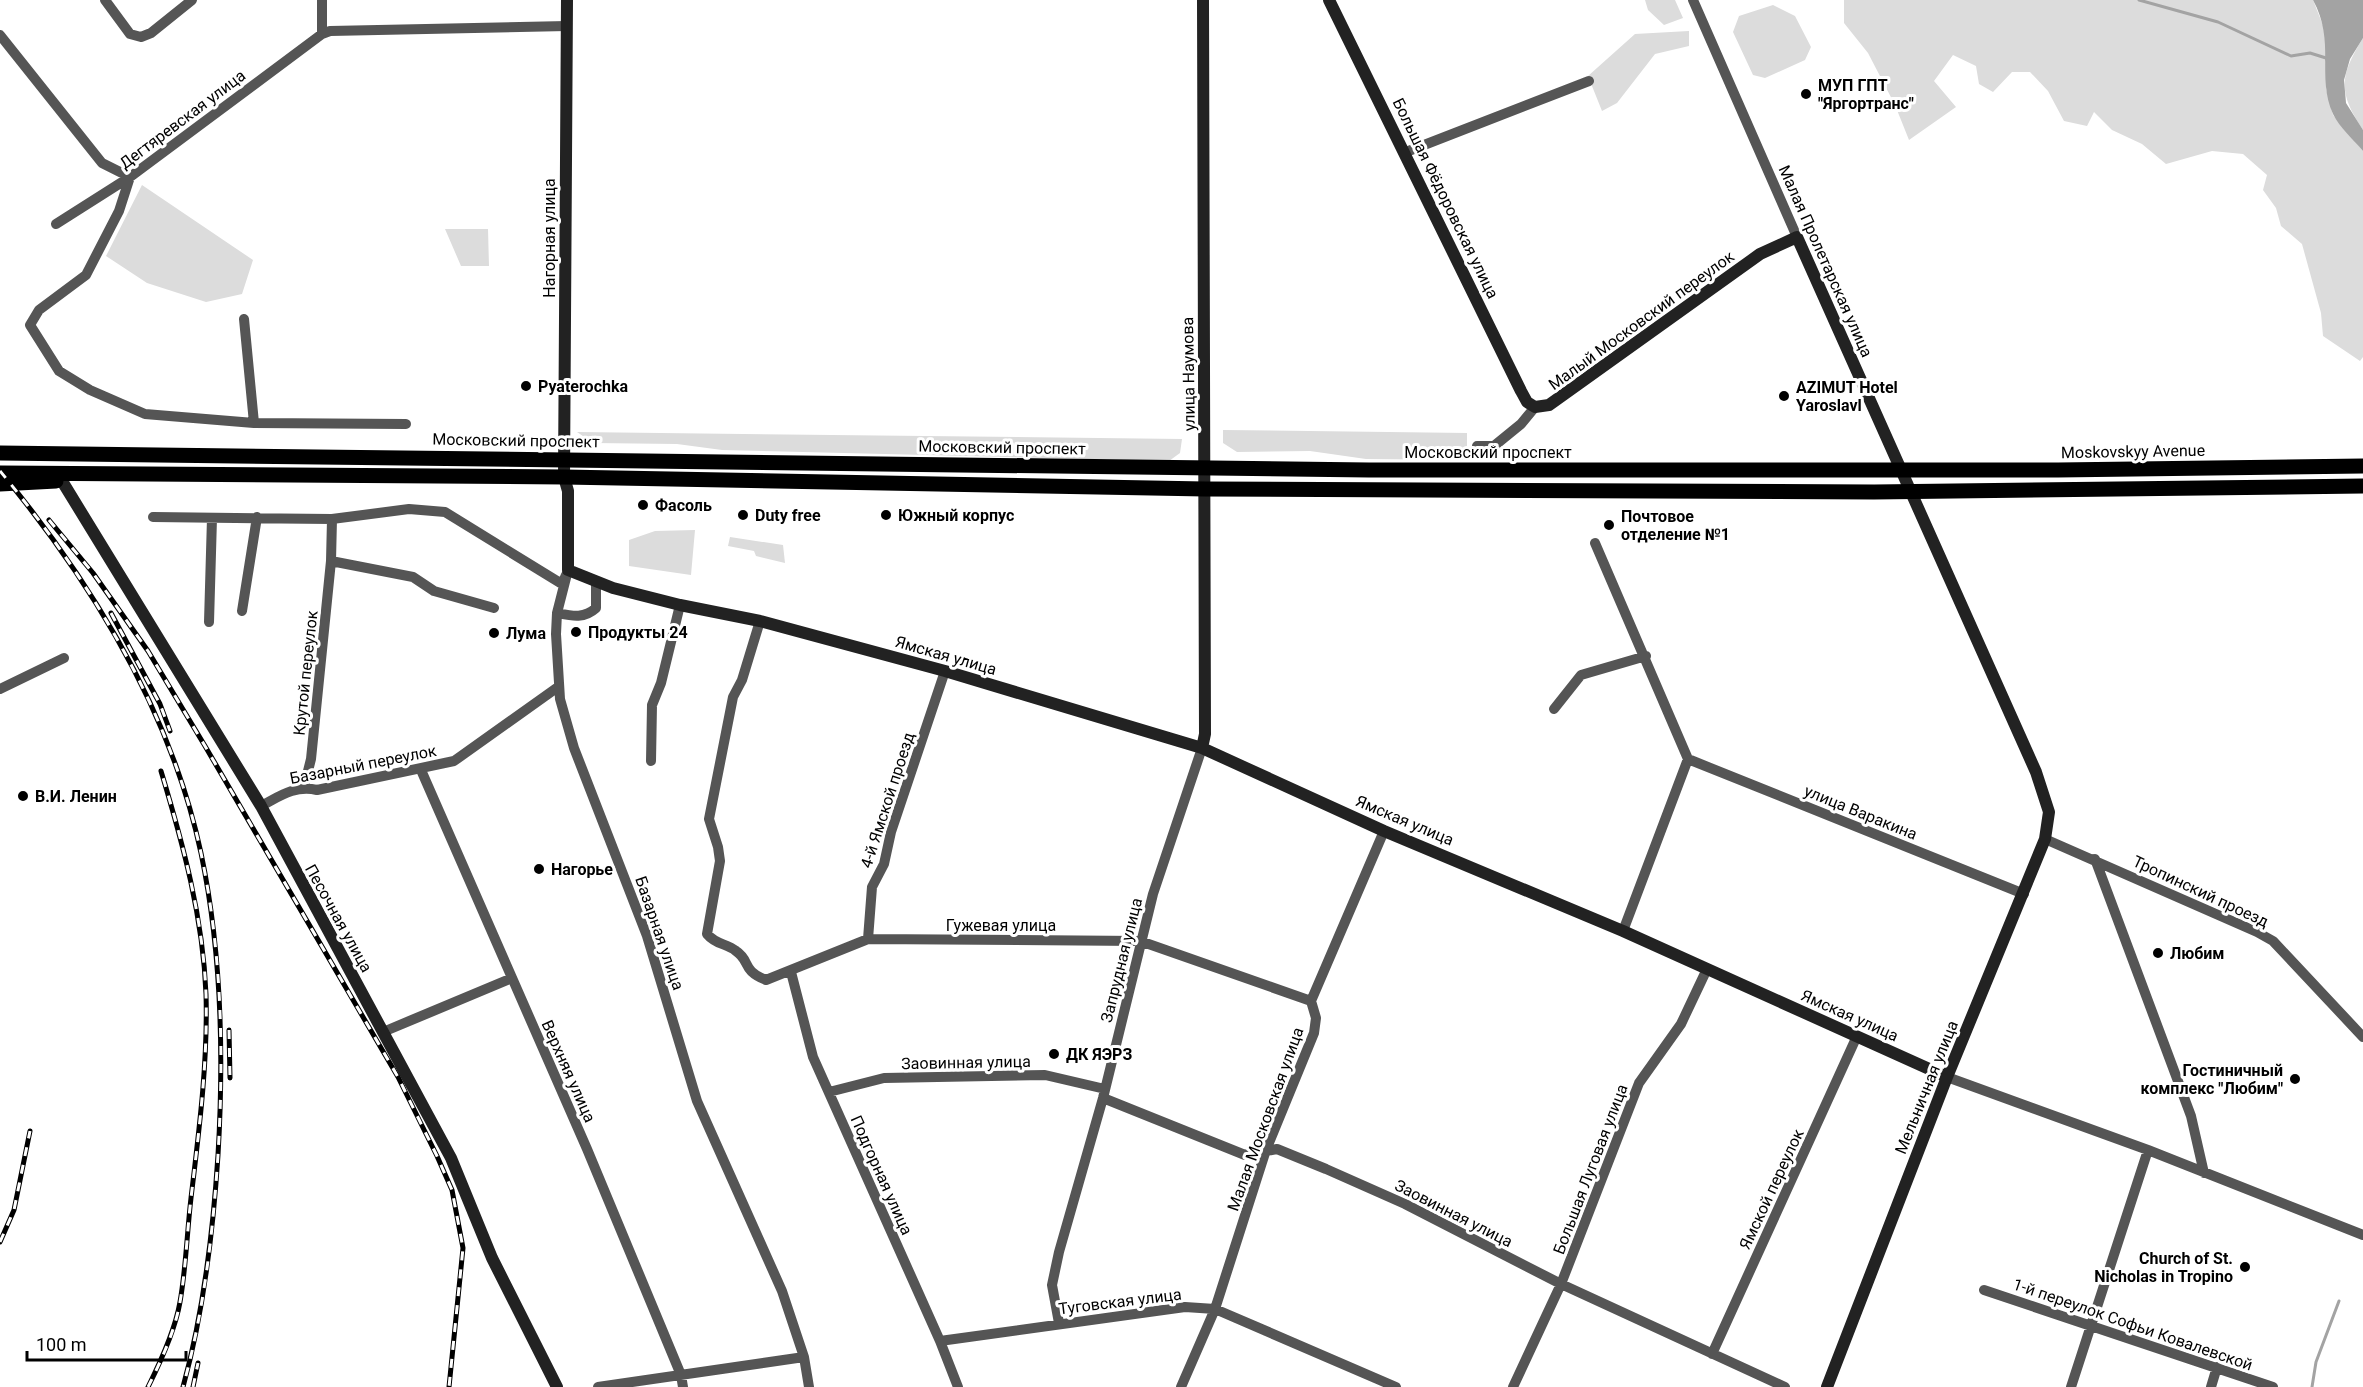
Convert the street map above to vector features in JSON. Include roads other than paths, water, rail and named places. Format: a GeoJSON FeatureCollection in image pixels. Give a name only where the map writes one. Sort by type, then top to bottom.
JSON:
{"type":"FeatureCollection","features":[{"type":"Feature","properties":{"kind":"main road","name":"Московский проспект"},"geometry":{"type":"LineString","coordinates":[[0,443],[100,454]]}},
{"type":"Feature","properties":{"kind":"main road","name":"Московский проспект"},"geometry":{"type":"LineString","coordinates":[[0,453],[1205,468],[1904,470]]}},
{"type":"Feature","properties":{"kind":"main road","name":"Moskovskyy Avenue"},"geometry":{"type":"LineString","coordinates":[[1904,470],[2363,466]]}},
{"type":"Feature","properties":{"kind":"main road"},"geometry":{"type":"LineString","coordinates":[[0,473],[564,477],[1205,489],[1912,492],[2363,486]]}},
{"type":"Feature","properties":{"kind":"main road"},"geometry":{"type":"LineString","coordinates":[[0,484],[62,481],[118,474]]}},
{"type":"Feature","properties":{"kind":"street"},"geometry":{"type":"LineString","coordinates":[[105,0],[130,34],[141,38],[151,33],[192,0]]}},
{"type":"Feature","properties":{"kind":"street"},"geometry":{"type":"LineString","coordinates":[[322,0],[322,34],[330,31],[567,26]]}},
{"type":"Feature","properties":{"kind":"street","name":"Нагорная улица"},"geometry":{"type":"LineString","coordinates":[[564,477],[567,0]]}},
{"type":"Feature","properties":{"kind":"street","name":"улица Наумова"},"geometry":{"type":"LineString","coordinates":[[1202,748],[1205,734],[1203,0]]}},
{"type":"Feature","properties":{"kind":"street","name":"Большая Фёдоровская улица"},"geometry":{"type":"LineString","coordinates":[[1329,0],[1406,152],[1524,397],[1535,407]]}},
{"type":"Feature","properties":{"kind":"street","name":"Малая Пролетарская улица"},"geometry":{"type":"LineString","coordinates":[[1693,0],[1797,237],[1904,470],[2036,772],[2045,798]]}},
{"type":"Feature","properties":{"kind":"street","name":"Дегтяревская улица"},"geometry":{"type":"LineString","coordinates":[[56,224],[130,177],[322,34]]}},
{"type":"Feature","properties":{"kind":"street"},"geometry":{"type":"LineString","coordinates":[[0,35],[102,163],[130,177],[119,211],[86,275],[39,310],[30,325],[59,371],[90,390],[145,414],[254,423],[406,424]]}},
{"type":"Feature","properties":{"kind":"street"},"geometry":{"type":"LineString","coordinates":[[1406,152],[1589,81]]}},
{"type":"Feature","properties":{"kind":"street","name":"Малый Московский переулок"},"geometry":{"type":"LineString","coordinates":[[1477,446],[1494,447],[1521,424],[1535,407],[1549,405],[1761,254],[1797,237]]}},
{"type":"Feature","properties":{"kind":"street"},"geometry":{"type":"LineString","coordinates":[[244,319],[254,423]]}},
{"type":"Feature","properties":{"kind":"street","name":"Базарная улица"},"geometry":{"type":"LineString","coordinates":[[564,477],[568,491],[568,570],[557,613],[558,687],[574,748],[647,936],[697,1101],[782,1291],[804,1357],[809,1387]]}},
{"type":"Feature","properties":{"kind":"street","name":"Песочная улица"},"geometry":{"type":"LineString","coordinates":[[62,481],[261,806],[451,1158],[492,1258],[557,1387]]}},
{"type":"Feature","properties":{"kind":"street"},"geometry":{"type":"LineString","coordinates":[[153,517],[332,519],[409,509],[446,512],[562,584],[568,570]]}},
{"type":"Feature","properties":{"kind":"street"},"geometry":{"type":"LineString","coordinates":[[242,611],[257,517]]}},
{"type":"Feature","properties":{"kind":"street"},"geometry":{"type":"LineString","coordinates":[[209,622],[212,518]]}},
{"type":"Feature","properties":{"kind":"street","name":"Крутой переулок"},"geometry":{"type":"LineString","coordinates":[[304,787],[311,759],[331,561],[332,519]]}},
{"type":"Feature","properties":{"kind":"street"},"geometry":{"type":"LineString","coordinates":[[1595,543],[1646,656],[1688,759],[1623,931]]}},
{"type":"Feature","properties":{"kind":"street"},"geometry":{"type":"LineString","coordinates":[[331,561],[413,577],[434,591],[494,608]]}},
{"type":"Feature","properties":{"kind":"street","name":"Ямская улица"},"geometry":{"type":"LineString","coordinates":[[568,570],[596,581],[680,605],[760,621],[945,671],[1202,748],[1384,831],[1623,931],[1947,1077],[2148,1149],[2363,1235]]}},
{"type":"Feature","properties":{"kind":"street"},"geometry":{"type":"LineString","coordinates":[[557,613],[579,616],[590,613],[596,608],[596,581]]}},
{"type":"Feature","properties":{"kind":"street"},"geometry":{"type":"LineString","coordinates":[[651,760],[652,705],[662,684],[680,605]]}},
{"type":"Feature","properties":{"kind":"street","name":"Гужевая улица"},"geometry":{"type":"LineString","coordinates":[[760,621],[742,680],[733,698],[709,819],[720,861],[707,934],[713,942],[738,951],[751,974],[766,980],[791,972],[868,939],[1140,941],[1311,1001]]}},
{"type":"Feature","properties":{"kind":"street"},"geometry":{"type":"LineString","coordinates":[[1554,709],[1581,675],[1646,656]]}},
{"type":"Feature","properties":{"kind":"street"},"geometry":{"type":"LineString","coordinates":[[0,689],[64,658]]}},
{"type":"Feature","properties":{"kind":"street","name":"4-й Ямской проезд"},"geometry":{"type":"LineString","coordinates":[[868,939],[872,888],[884,864],[891,832],[945,671]]}},
{"type":"Feature","properties":{"kind":"street","name":"Базарный переулок"},"geometry":{"type":"LineString","coordinates":[[261,806],[291,790],[304,787],[317,790],[421,770],[454,761],[558,687]]}},
{"type":"Feature","properties":{"kind":"street","name":"Запрудная улица"},"geometry":{"type":"LineString","coordinates":[[1059,1323],[1052,1284],[1104,1093],[1140,941],[1156,884],[1202,748]]}},
{"type":"Feature","properties":{"kind":"street","name":"улица Варакина"},"geometry":{"type":"LineString","coordinates":[[1688,759],[2024,894]]}},
{"type":"Feature","properties":{"kind":"street","name":"Верхняя улица"},"geometry":{"type":"LineString","coordinates":[[421,770],[587,1149],[681,1375],[683,1387]]}},
{"type":"Feature","properties":{"kind":"street","name":"Мельничная улица"},"geometry":{"type":"LineString","coordinates":[[1827,1387],[1947,1077],[2045,839],[2049,812],[2045,798]]}},
{"type":"Feature","properties":{"kind":"street","name":"Малая Московская улица"},"geometry":{"type":"LineString","coordinates":[[1181,1387],[1215,1310],[1266,1149],[1314,1033],[1316,1018],[1311,1001],[1384,831]]}},
{"type":"Feature","properties":{"kind":"street","name":"Тропинский проезд"},"geometry":{"type":"LineString","coordinates":[[2045,839],[2273,941],[2363,1037]]}},
{"type":"Feature","properties":{"kind":"street"},"geometry":{"type":"LineString","coordinates":[[2095,860],[2191,1116],[2204,1173]]}},
{"type":"Feature","properties":{"kind":"street","name":"Большая Луговая улица"},"geometry":{"type":"LineString","coordinates":[[1513,1387],[1562,1284],[1639,1083],[1682,1024],[1707,969]]}},
{"type":"Feature","properties":{"kind":"street","name":"Подгорная улица"},"geometry":{"type":"LineString","coordinates":[[791,972],[813,1057],[940,1341],[958,1387]]}},
{"type":"Feature","properties":{"kind":"street"},"geometry":{"type":"LineString","coordinates":[[383,1032],[513,978]]}},
{"type":"Feature","properties":{"kind":"street","name":"Ямской переулок"},"geometry":{"type":"LineString","coordinates":[[1712,1354],[1857,1036]]}},
{"type":"Feature","properties":{"kind":"street","name":"Заовинная улица"},"geometry":{"type":"LineString","coordinates":[[829,1092],[884,1078],[1045,1075],[1104,1093],[1245,1155],[1266,1149],[1277,1149],[1406,1204],[1562,1284],[1785,1387]]}},
{"type":"Feature","properties":{"kind":"street"},"geometry":{"type":"LineString","coordinates":[[2071,1387],[2148,1149]]}},
{"type":"Feature","properties":{"kind":"street","name":"1-й переулок Софьи Ковалевской"},"geometry":{"type":"LineString","coordinates":[[1984,1290],[2092,1324],[2273,1387]]}},
{"type":"Feature","properties":{"kind":"street","name":"Туговская улица"},"geometry":{"type":"LineString","coordinates":[[940,1341],[1185,1307],[1215,1310],[1396,1387]]}},
{"type":"Feature","properties":{"kind":"street"},"geometry":{"type":"LineString","coordinates":[[598,1387],[804,1357]]}},
{"type":"Feature","properties":{"kind":"street"},"geometry":{"type":"LineString","coordinates":[[2211,1387],[2217,1367]]}},
{"type":"Feature","properties":{"kind":"waterway"},"geometry":{"type":"LineString","coordinates":[[2139,0],[2218,22],[2291,56],[2310,53],[2326,58],[2328,62]]}},
{"type":"Feature","properties":{"kind":"waterway"},"geometry":{"type":"LineString","coordinates":[[2312,1387],[2316,1362],[2339,1301]]}},
{"type":"Feature","properties":{"kind":"railway"},"geometry":{"type":"LineString","coordinates":[[0,471],[66,557],[123,650],[170,749],[201,853],[213,928],[220,1004],[220,1117],[207,1272],[197,1330],[183,1387]]}},
{"type":"Feature","properties":{"kind":"railway"},"geometry":{"type":"LineString","coordinates":[[49,520],[93,573],[148,651],[398,1077],[437,1156],[452,1190],[463,1248],[449,1387]]}},
{"type":"Feature","properties":{"kind":"railway"},"geometry":{"type":"LineString","coordinates":[[111,613],[160,704],[170,731]]}},
{"type":"Feature","properties":{"kind":"railway"},"geometry":{"type":"LineString","coordinates":[[148,1387],[171,1335],[180,1302],[206,1045],[206,994],[201,937],[191,881],[161,771]]}},
{"type":"Feature","properties":{"kind":"railway"},"geometry":{"type":"LineString","coordinates":[[229,1030],[230,1078]]}},
{"type":"Feature","properties":{"kind":"railway"},"geometry":{"type":"LineString","coordinates":[[0,1242],[14,1210],[30,1131]]}},
{"type":"Feature","properties":{"kind":"railway"},"geometry":{"type":"LineString","coordinates":[[193,1387],[198,1363]]}},
{"type":"Feature","properties":{"kind":"place","name":"МУП ГПТ \"Яргортранс\""},"geometry":{"type":"Point","coordinates":[1806,94]}},
{"type":"Feature","properties":{"kind":"place","name":"Pyaterochka"},"geometry":{"type":"Point","coordinates":[526,386]}},
{"type":"Feature","properties":{"kind":"place","name":"AZIMUT Hotel Yaroslavl"},"geometry":{"type":"Point","coordinates":[1784,396]}},
{"type":"Feature","properties":{"kind":"place","name":"Фасоль"},"geometry":{"type":"Point","coordinates":[643,505]}},
{"type":"Feature","properties":{"kind":"place","name":"Duty free"},"geometry":{"type":"Point","coordinates":[743,515]}},
{"type":"Feature","properties":{"kind":"place","name":"Южный корпус"},"geometry":{"type":"Point","coordinates":[886,515]}},
{"type":"Feature","properties":{"kind":"place","name":"Почтовое отделение №1"},"geometry":{"type":"Point","coordinates":[1609,525]}},
{"type":"Feature","properties":{"kind":"place","name":"Продукты 24"},"geometry":{"type":"Point","coordinates":[576,632]}},
{"type":"Feature","properties":{"kind":"place","name":"Лума"},"geometry":{"type":"Point","coordinates":[494,633]}},
{"type":"Feature","properties":{"kind":"place","name":"В.И. Ленин"},"geometry":{"type":"Point","coordinates":[23,796]}},
{"type":"Feature","properties":{"kind":"place","name":"Нагорье"},"geometry":{"type":"Point","coordinates":[539,869]}},
{"type":"Feature","properties":{"kind":"place","name":"Любим"},"geometry":{"type":"Point","coordinates":[2158,953]}},
{"type":"Feature","properties":{"kind":"place","name":"ДК ЯЭРЗ"},"geometry":{"type":"Point","coordinates":[1054,1054]}},
{"type":"Feature","properties":{"kind":"place","name":"Гостиничный комплекс \"Любим\""},"geometry":{"type":"Point","coordinates":[2295,1079]}},
{"type":"Feature","properties":{"kind":"place","name":"Church of St. Nicholas in Tropino"},"geometry":{"type":"Point","coordinates":[2245,1267]}}]}
